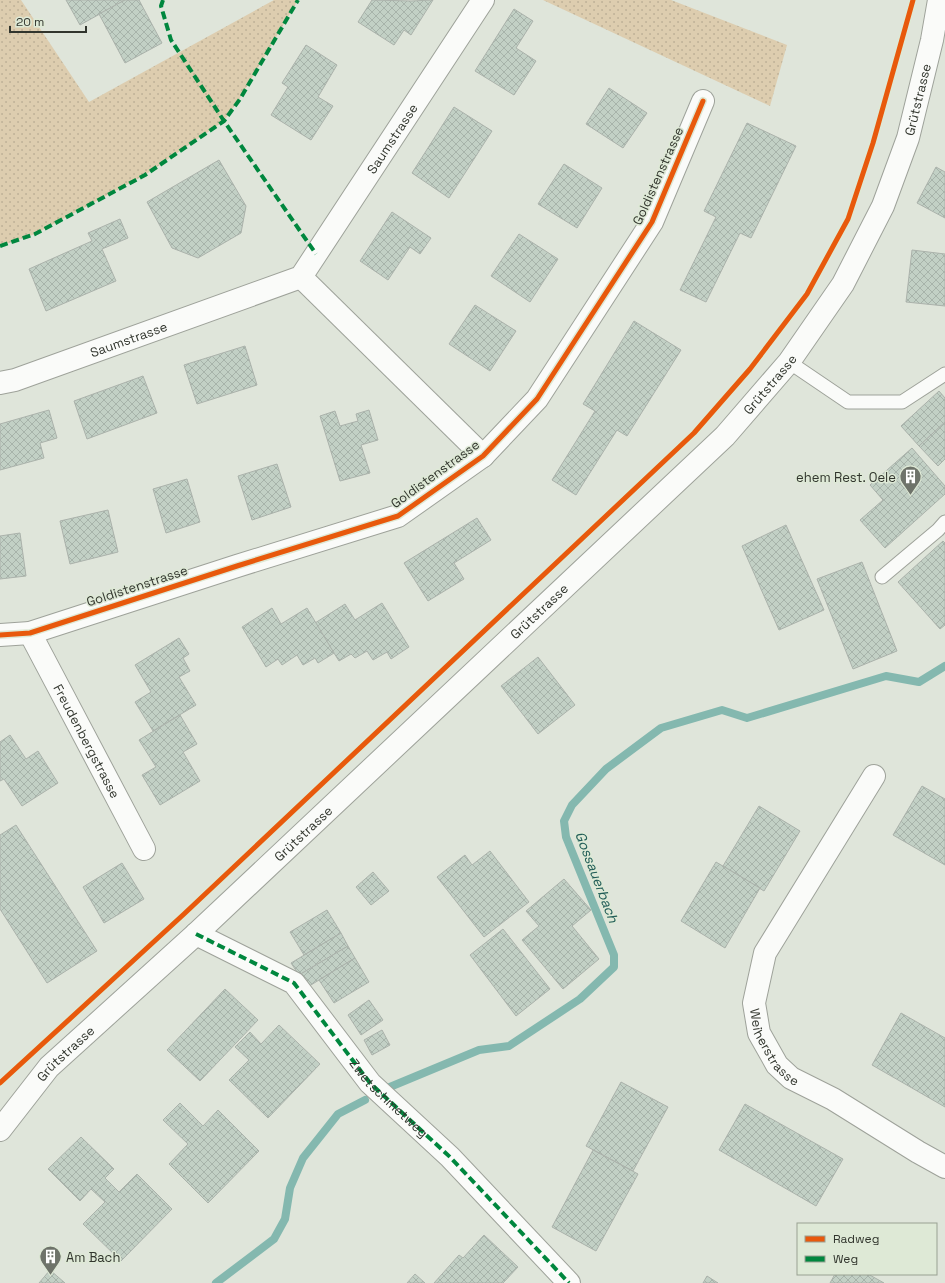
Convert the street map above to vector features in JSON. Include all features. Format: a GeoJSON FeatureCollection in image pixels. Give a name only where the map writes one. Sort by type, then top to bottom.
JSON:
{"type":"FeatureCollection","features":[{"type":"Feature","properties":{"kind":"street","name":"Saumstrasse"},"geometry":{"type":"LineString","coordinates":[[0,383],[15,380],[301,277],[483,0]]}},
{"type":"Feature","properties":{"kind":"street","name":"Grütstrasse"},"geometry":{"type":"LineString","coordinates":[[0,1130],[49,1067],[196,934],[725,436],[789,362],[843,284],[883,206],[908,138],[932,40],[939,0]]}},
{"type":"Feature","properties":{"kind":"street","name":"Goldistenstrasse"},"geometry":{"type":"LineString","coordinates":[[0,636],[30,633],[236,566],[398,516],[483,456],[537,399],[652,222],[703,101]]}},
{"type":"Feature","properties":{"kind":"street"},"geometry":{"type":"LineString","coordinates":[[301,277],[483,456]]}},
{"type":"Feature","properties":{"kind":"street","name":"Freudenbergstrasse"},"geometry":{"type":"LineString","coordinates":[[30,633],[144,849]]}},
{"type":"Feature","properties":{"kind":"street","name":"Weiherstrasse"},"geometry":{"type":"LineString","coordinates":[[874,776],[765,953],[754,1003],[759,1033],[777,1065],[791,1078],[833,1099],[945,1167]]}},
{"type":"Feature","properties":{"kind":"street","name":"Zwetschmetweg"},"geometry":{"type":"LineString","coordinates":[[196,934],[294,983],[370,1083],[450,1157],[569,1283]]}},
{"type":"Feature","properties":{"kind":"lane"},"geometry":{"type":"LineString","coordinates":[[789,362],[848,402],[902,402],[945,374]]}},
{"type":"Feature","properties":{"kind":"lane"},"geometry":{"type":"LineString","coordinates":[[882,577],[938,530],[945,522]]}},
{"type":"Feature","properties":{"kind":"shaded area"},"geometry":{"type":"Polygon","coordinates":[[[0,0],[21,0],[89,102],[274,0],[298,0],[240,98],[224,121],[145,175],[35,234],[0,246],[0,0]]]}},
{"type":"Feature","properties":{"kind":"shaded area"},"geometry":{"type":"Polygon","coordinates":[[[543,0],[671,0],[787,45],[770,106],[543,0]]]}},
{"type":"Feature","properties":{"kind":"building"},"geometry":{"type":"Polygon","coordinates":[[[66,0],[125,0],[80,25],[66,0]]]}},
{"type":"Feature","properties":{"kind":"building"},"geometry":{"type":"Polygon","coordinates":[[[125,0],[139,0],[162,43],[125,63],[99,14],[125,0]]]}},
{"type":"Feature","properties":{"kind":"building"},"geometry":{"type":"Polygon","coordinates":[[[372,0],[433,0],[411,35],[404,30],[394,45],[358,22],[372,0]]]}},
{"type":"Feature","properties":{"kind":"building"},"geometry":{"type":"Polygon","coordinates":[[[514,9],[533,21],[516,48],[536,61],[514,95],[475,71],[514,9]]]}},
{"type":"Feature","properties":{"kind":"building"},"geometry":{"type":"Polygon","coordinates":[[[306,45],[337,65],[318,97],[333,106],[311,140],[271,115],[288,87],[282,83],[306,45]]]}},
{"type":"Feature","properties":{"kind":"building"},"geometry":{"type":"Polygon","coordinates":[[[609,88],[647,113],[623,148],[586,124],[609,88]]]}},
{"type":"Feature","properties":{"kind":"building"},"geometry":{"type":"Polygon","coordinates":[[[454,107],[492,131],[449,198],[412,173],[454,107]]]}},
{"type":"Feature","properties":{"kind":"building"},"geometry":{"type":"Polygon","coordinates":[[[747,123],[796,146],[751,238],[740,233],[706,302],[680,290],[716,217],[704,211],[747,123]]]}},
{"type":"Feature","properties":{"kind":"building"},"geometry":{"type":"Polygon","coordinates":[[[219,160],[246,206],[241,233],[198,258],[172,248],[147,202],[219,160]]]}},
{"type":"Feature","properties":{"kind":"building"},"geometry":{"type":"Polygon","coordinates":[[[564,164],[602,188],[577,228],[538,204],[564,164]]]}},
{"type":"Feature","properties":{"kind":"building"},"geometry":{"type":"Polygon","coordinates":[[[936,167],[945,172],[945,218],[917,203],[936,167]]]}},
{"type":"Feature","properties":{"kind":"building"},"geometry":{"type":"Polygon","coordinates":[[[392,212],[431,238],[420,254],[410,247],[388,280],[360,261],[392,212]]]}},
{"type":"Feature","properties":{"kind":"building"},"geometry":{"type":"Polygon","coordinates":[[[120,219],[128,238],[102,249],[116,281],[46,311],[29,269],[92,241],[88,233],[120,219]]]}},
{"type":"Feature","properties":{"kind":"building"},"geometry":{"type":"Polygon","coordinates":[[[519,234],[558,259],[530,302],[491,276],[519,234]]]}},
{"type":"Feature","properties":{"kind":"building"},"geometry":{"type":"Polygon","coordinates":[[[912,250],[945,254],[945,306],[906,302],[912,250]]]}},
{"type":"Feature","properties":{"kind":"building"},"geometry":{"type":"Polygon","coordinates":[[[475,305],[516,331],[490,371],[449,344],[475,305]]]}},
{"type":"Feature","properties":{"kind":"building"},"geometry":{"type":"Polygon","coordinates":[[[634,321],[681,350],[627,436],[617,430],[576,495],[552,480],[595,411],[583,404],[634,321]]]}},
{"type":"Feature","properties":{"kind":"building"},"geometry":{"type":"Polygon","coordinates":[[[245,346],[257,385],[197,404],[184,365],[245,346]]]}},
{"type":"Feature","properties":{"kind":"building"},"geometry":{"type":"Polygon","coordinates":[[[143,376],[157,413],[87,439],[74,401],[143,376]]]}},
{"type":"Feature","properties":{"kind":"building"},"geometry":{"type":"Polygon","coordinates":[[[939,391],[945,398],[945,422],[919,446],[901,426],[939,391]]]}},
{"type":"Feature","properties":{"kind":"building"},"geometry":{"type":"Polygon","coordinates":[[[49,410],[57,438],[40,443],[44,458],[0,470],[0,424],[49,410]]]}},
{"type":"Feature","properties":{"kind":"building"},"geometry":{"type":"Polygon","coordinates":[[[369,410],[378,440],[361,445],[370,473],[340,481],[320,416],[335,411],[340,426],[358,421],[356,414],[369,410]]]}},
{"type":"Feature","properties":{"kind":"building"},"geometry":{"type":"Polygon","coordinates":[[[945,422],[945,459],[938,466],[919,446],[945,422]]]}},
{"type":"Feature","properties":{"kind":"building","name":"ehem Rest. Oele"},"geometry":{"type":"Polygon","coordinates":[[[912,448],[945,486],[945,494],[885,548],[860,520],[883,500],[870,485],[912,448]]]}},
{"type":"Feature","properties":{"kind":"building"},"geometry":{"type":"Polygon","coordinates":[[[277,464],[291,507],[252,520],[238,476],[277,464]]]}},
{"type":"Feature","properties":{"kind":"building"},"geometry":{"type":"Polygon","coordinates":[[[187,479],[200,522],[166,533],[153,489],[187,479]]]}},
{"type":"Feature","properties":{"kind":"building"},"geometry":{"type":"Polygon","coordinates":[[[108,510],[118,552],[70,564],[60,521],[108,510]]]}},
{"type":"Feature","properties":{"kind":"building"},"geometry":{"type":"Polygon","coordinates":[[[477,518],[491,540],[454,563],[464,579],[428,601],[404,563],[477,518]]]}},
{"type":"Feature","properties":{"kind":"building"},"geometry":{"type":"Polygon","coordinates":[[[786,525],[824,610],[779,630],[742,546],[786,525]]]}},
{"type":"Feature","properties":{"kind":"building"},"geometry":{"type":"Polygon","coordinates":[[[20,533],[26,576],[0,579],[0,536],[20,533]]]}},
{"type":"Feature","properties":{"kind":"building"},"geometry":{"type":"Polygon","coordinates":[[[943,541],[945,543],[945,625],[940,629],[898,582],[943,541]]]}},
{"type":"Feature","properties":{"kind":"building"},"geometry":{"type":"Polygon","coordinates":[[[862,562],[897,651],[853,669],[817,579],[862,562]]]}},
{"type":"Feature","properties":{"kind":"building"},"geometry":{"type":"Polygon","coordinates":[[[382,603],[409,647],[391,659],[387,652],[373,660],[367,651],[355,658],[351,654],[339,661],[315,623],[345,604],[355,620],[382,603]]]}},
{"type":"Feature","properties":{"kind":"building"},"geometry":{"type":"Polygon","coordinates":[[[272,608],[281,624],[307,608],[334,653],[318,663],[315,658],[303,665],[297,655],[282,665],[278,659],[266,667],[242,627],[272,608]]]}},
{"type":"Feature","properties":{"kind":"building"},"geometry":{"type":"Polygon","coordinates":[[[179,638],[189,654],[183,658],[190,671],[179,677],[196,705],[153,731],[135,702],[151,692],[135,665],[179,638]]]}},
{"type":"Feature","properties":{"kind":"building"},"geometry":{"type":"Polygon","coordinates":[[[538,657],[575,705],[538,734],[501,686],[538,657]]]}},
{"type":"Feature","properties":{"kind":"building"},"geometry":{"type":"Polygon","coordinates":[[[180,715],[197,744],[183,752],[200,781],[160,805],[142,775],[156,767],[139,740],[180,715]]]}},
{"type":"Feature","properties":{"kind":"building"},"geometry":{"type":"Polygon","coordinates":[[[10,735],[26,759],[38,751],[58,783],[22,806],[4,779],[0,781],[0,742],[10,735]]]}},
{"type":"Feature","properties":{"kind":"building"},"geometry":{"type":"Polygon","coordinates":[[[922,786],[945,799],[945,865],[893,835],[922,786]]]}},
{"type":"Feature","properties":{"kind":"building"},"geometry":{"type":"Polygon","coordinates":[[[759,806],[800,831],[764,891],[723,866],[759,806]]]}},
{"type":"Feature","properties":{"kind":"building"},"geometry":{"type":"Polygon","coordinates":[[[16,825],[97,951],[47,983],[0,909],[0,835],[16,825]]]}},
{"type":"Feature","properties":{"kind":"building"},"geometry":{"type":"Polygon","coordinates":[[[490,851],[529,902],[484,937],[437,877],[465,855],[472,865],[490,851]]]}},
{"type":"Feature","properties":{"kind":"building"},"geometry":{"type":"Polygon","coordinates":[[[716,862],[760,888],[725,948],[681,921],[716,862]]]}},
{"type":"Feature","properties":{"kind":"building"},"geometry":{"type":"Polygon","coordinates":[[[122,863],[144,899],[104,923],[83,887],[122,863]]]}},
{"type":"Feature","properties":{"kind":"building"},"geometry":{"type":"Polygon","coordinates":[[[373,872],[389,891],[371,905],[356,887],[373,872]]]}},
{"type":"Feature","properties":{"kind":"building"},"geometry":{"type":"Polygon","coordinates":[[[564,879],[591,910],[572,926],[599,959],[563,989],[522,940],[539,926],[526,911],[564,879]]]}},
{"type":"Feature","properties":{"kind":"building"},"geometry":{"type":"Polygon","coordinates":[[[327,910],[341,933],[304,955],[290,932],[327,910]]]}},
{"type":"Feature","properties":{"kind":"building"},"geometry":{"type":"Polygon","coordinates":[[[503,929],[550,989],[516,1016],[470,955],[503,929]]]}},
{"type":"Feature","properties":{"kind":"building"},"geometry":{"type":"Polygon","coordinates":[[[341,933],[348,946],[299,975],[291,963],[341,933]]]}},
{"type":"Feature","properties":{"kind":"building"},"geometry":{"type":"Polygon","coordinates":[[[348,946],[355,958],[306,988],[299,975],[348,946]]]}},
{"type":"Feature","properties":{"kind":"building"},"geometry":{"type":"Polygon","coordinates":[[[355,958],[369,982],[334,1003],[319,980],[355,958]]]}},
{"type":"Feature","properties":{"kind":"building"},"geometry":{"type":"Polygon","coordinates":[[[225,989],[258,1020],[200,1081],[167,1050],[225,989]]]}},
{"type":"Feature","properties":{"kind":"building"},"geometry":{"type":"Polygon","coordinates":[[[369,1000],[383,1020],[361,1035],[348,1015],[369,1000]]]}},
{"type":"Feature","properties":{"kind":"building"},"geometry":{"type":"Polygon","coordinates":[[[901,1013],[945,1038],[945,1107],[872,1065],[901,1013]]]}},
{"type":"Feature","properties":{"kind":"building"},"geometry":{"type":"Polygon","coordinates":[[[279,1025],[320,1064],[268,1118],[229,1080],[249,1060],[235,1047],[250,1032],[261,1044],[279,1025]]]}},
{"type":"Feature","properties":{"kind":"building"},"geometry":{"type":"Polygon","coordinates":[[[382,1030],[390,1045],[372,1055],[364,1040],[382,1030]]]}},
{"type":"Feature","properties":{"kind":"building"},"geometry":{"type":"Polygon","coordinates":[[[621,1082],[668,1107],[633,1171],[586,1146],[621,1082]]]}},
{"type":"Feature","properties":{"kind":"building"},"geometry":{"type":"Polygon","coordinates":[[[180,1103],[203,1126],[218,1110],[259,1151],[208,1203],[169,1164],[188,1144],[163,1120],[180,1103]]]}},
{"type":"Feature","properties":{"kind":"building"},"geometry":{"type":"Polygon","coordinates":[[[745,1104],[843,1159],[816,1206],[719,1150],[745,1104]]]}},
{"type":"Feature","properties":{"kind":"building"},"geometry":{"type":"Polygon","coordinates":[[[81,1137],[114,1169],[105,1178],[119,1192],[137,1174],[172,1209],[121,1261],[83,1224],[105,1202],[91,1189],[80,1201],[48,1169],[81,1137]]]}},
{"type":"Feature","properties":{"kind":"building"},"geometry":{"type":"Polygon","coordinates":[[[593,1150],[638,1174],[596,1251],[552,1227],[593,1150]]]}},
{"type":"Feature","properties":{"kind":"building"},"geometry":{"type":"Polygon","coordinates":[[[484,1235],[518,1267],[503,1283],[434,1283],[459,1255],[463,1258],[484,1235]]]}},
{"type":"Feature","properties":{"kind":"building","name":"Am Bach"},"geometry":{"type":"Polygon","coordinates":[[[50,1270],[65,1283],[39,1283],[50,1270]]]}},
{"type":"Feature","properties":{"kind":"building"},"geometry":{"type":"Polygon","coordinates":[[[415,1274],[425,1283],[407,1283],[415,1274]]]}},
{"type":"Feature","properties":{"kind":"building"},"geometry":{"type":"Polygon","coordinates":[[[834,1275],[870,1275],[884,1283],[830,1283],[834,1275]]]}},
{"type":"Feature","properties":{"kind":"building"},"geometry":{"type":"Polygon","coordinates":[[[707,1276],[718,1283],[703,1283],[707,1276]]]}},
{"type":"Feature","properties":{"kind":"waterway","name":"Gossauerbach"},"geometry":{"type":"LineString","coordinates":[[385,1089],[479,1050],[509,1046],[580,999],[614,967],[614,955],[566,837],[564,821],[572,805],[606,769],[661,728],[722,710],[747,718],[886,676],[919,682],[945,666]]}},
{"type":"Feature","properties":{"kind":"waterway","name":"Gossauerbach"},"geometry":{"type":"LineString","coordinates":[[216,1283],[274,1239],[285,1219],[290,1188],[303,1158],[338,1114],[365,1100]]}},
{"type":"Feature","properties":{"kind":"marked path"},"geometry":{"type":"LineString","coordinates":[[163,0],[161,6],[171,40],[224,121],[316,254]]}},
{"type":"Feature","properties":{"kind":"marked path"},"geometry":{"type":"LineString","coordinates":[[0,246],[35,234],[145,175],[224,121],[240,99],[298,0]]}},
{"type":"Feature","properties":{"kind":"marked path"},"geometry":{"type":"LineString","coordinates":[[196,934],[294,983],[370,1083],[450,1157],[569,1283]]}},
{"type":"Feature","properties":{"kind":"cycle path"},"geometry":{"type":"LineString","coordinates":[[0,1083],[184,914],[694,433],[750,369],[807,294],[848,219],[873,143],[913,0]]}},
{"type":"Feature","properties":{"kind":"cycle path"},"geometry":{"type":"LineString","coordinates":[[0,635],[30,633],[398,516],[483,456],[537,399],[652,222],[703,101]]}},
{"type":"Feature","properties":{"kind":"place","name":"ehem Rest. Oele"},"geometry":{"type":"Point","coordinates":[911,496]}},
{"type":"Feature","properties":{"kind":"place","name":"Am Bach"},"geometry":{"type":"Point","coordinates":[51,1276]}}]}
